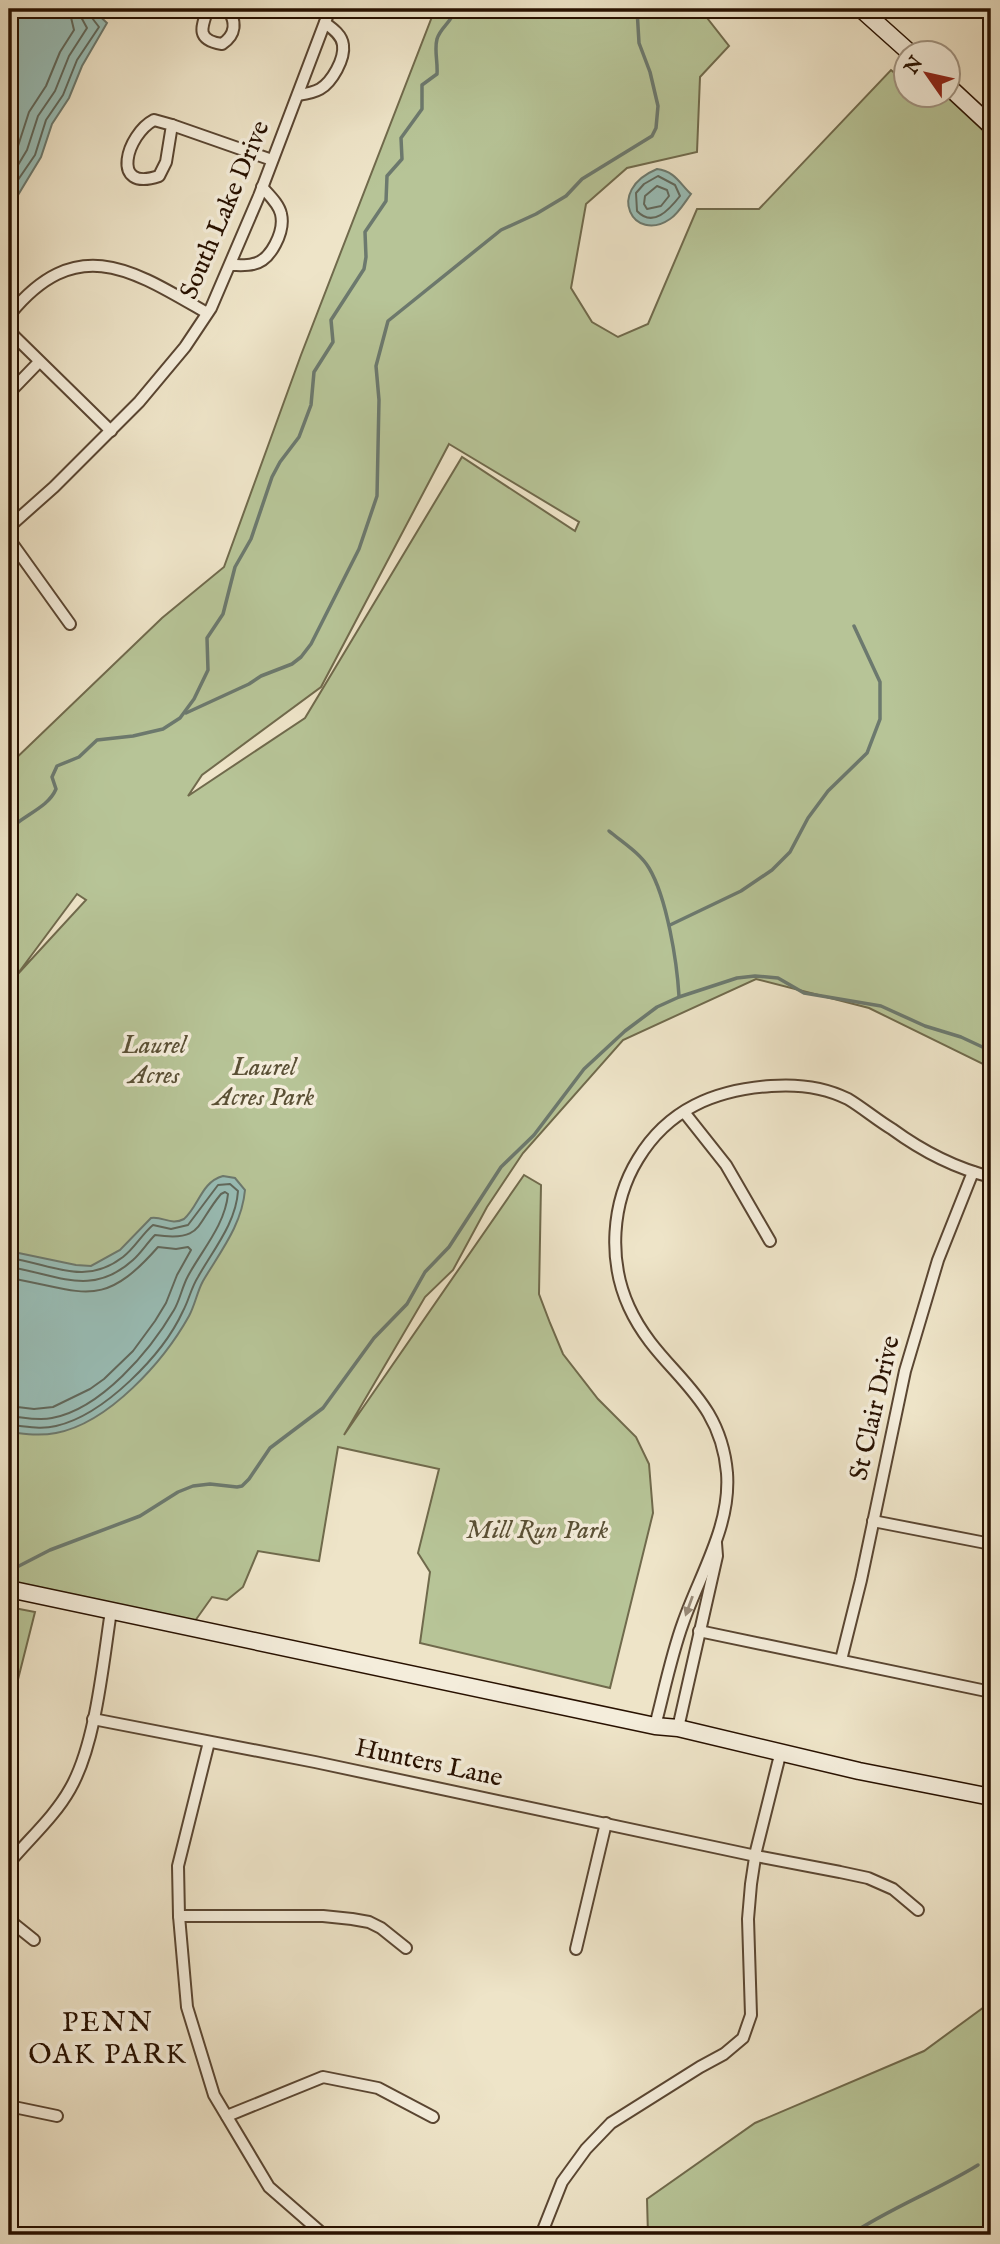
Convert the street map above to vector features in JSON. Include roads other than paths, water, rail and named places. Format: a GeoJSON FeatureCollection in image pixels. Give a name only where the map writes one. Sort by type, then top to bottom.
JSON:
{"type":"FeatureCollection","features":[{"type":"Feature","properties":{"kind":"main road"},"geometry":{"type":"LineString","coordinates":[[861,9],[893,38]]}},
{"type":"Feature","properties":{"kind":"main road"},"geometry":{"type":"LineString","coordinates":[[962,100],[991,126]]}},
{"type":"Feature","properties":{"kind":"main road"},"geometry":{"type":"LineString","coordinates":[[9,1589],[655,1726],[678,1728],[718,1739],[991,1797]]}},
{"type":"Feature","properties":{"kind":"street"},"geometry":{"type":"LineString","coordinates":[[208,9],[201,28],[202,33],[211,41],[222,44],[229,39],[234,25],[233,17],[227,9]]}},
{"type":"Feature","properties":{"kind":"street","name":"South Lake Drive"},"geometry":{"type":"LineString","coordinates":[[9,527],[111,431],[170,366],[207,313],[231,265],[330,9]]}},
{"type":"Feature","properties":{"kind":"street"},"geometry":{"type":"LineString","coordinates":[[298,95],[322,88],[339,63],[343,44],[340,37],[325,23]]}},
{"type":"Feature","properties":{"kind":"street"},"geometry":{"type":"LineString","coordinates":[[172,125],[166,162],[159,176],[145,181],[132,176],[126,165],[128,152],[146,124],[155,120],[172,125],[272,160]]}},
{"type":"Feature","properties":{"kind":"street"},"geometry":{"type":"LineString","coordinates":[[231,265],[254,264],[263,260],[271,252],[280,232],[281,212],[262,187]]}},
{"type":"Feature","properties":{"kind":"street"},"geometry":{"type":"LineString","coordinates":[[111,431],[14,336],[10,329],[11,313],[32,292],[51,279],[72,269],[105,265],[129,271],[207,313]]}},
{"type":"Feature","properties":{"kind":"street"},"geometry":{"type":"LineString","coordinates":[[9,393],[39,362]]}},
{"type":"Feature","properties":{"kind":"street"},"geometry":{"type":"LineString","coordinates":[[9,539],[70,624]]}},
{"type":"Feature","properties":{"kind":"street"},"geometry":{"type":"LineString","coordinates":[[655,1726],[682,1627],[716,1543],[727,1501],[721,1439],[700,1398],[656,1350],[636,1322],[622,1289],[616,1254],[617,1218],[625,1183],[647,1147],[663,1128],[712,1096],[742,1088],[788,1085],[818,1088],[848,1100],[923,1149],[973,1172],[991,1177]]}},
{"type":"Feature","properties":{"kind":"street"},"geometry":{"type":"LineString","coordinates":[[684,1112],[719,1155],[770,1241]]}},
{"type":"Feature","properties":{"kind":"street","name":"St Clair Drive"},"geometry":{"type":"LineString","coordinates":[[841,1660],[862,1580],[905,1371],[920,1314],[973,1172]]}},
{"type":"Feature","properties":{"kind":"street"},"geometry":{"type":"LineString","coordinates":[[873,1521],[991,1545]]}},
{"type":"Feature","properties":{"kind":"street"},"geometry":{"type":"LineString","coordinates":[[678,1728],[718,1556],[716,1543]]}},
{"type":"Feature","properties":{"kind":"street"},"geometry":{"type":"LineString","coordinates":[[9,1863],[52,1815],[70,1789],[83,1759],[93,1719],[111,1611]]}},
{"type":"Feature","properties":{"kind":"street"},"geometry":{"type":"LineString","coordinates":[[699,1631],[991,1692]]}},
{"type":"Feature","properties":{"kind":"street","name":"Hunters Lane"},"geometry":{"type":"LineString","coordinates":[[93,1719],[756,1856],[827,1868],[867,1878],[893,1889],[918,1910]]}},
{"type":"Feature","properties":{"kind":"street"},"geometry":{"type":"LineString","coordinates":[[209,1742],[177,1866],[187,2007],[214,2095],[269,2187],[318,2234]]}},
{"type":"Feature","properties":{"kind":"street"},"geometry":{"type":"LineString","coordinates":[[541,2235],[562,2182],[586,2149],[611,2123],[724,2054],[743,2038],[751,2015],[748,1919],[756,1856],[781,1751]]}},
{"type":"Feature","properties":{"kind":"street"},"geometry":{"type":"LineString","coordinates":[[576,1949],[606,1823]]}},
{"type":"Feature","properties":{"kind":"street"},"geometry":{"type":"LineString","coordinates":[[179,1916],[345,1918],[369,1922],[406,1948]]}},
{"type":"Feature","properties":{"kind":"street"},"geometry":{"type":"LineString","coordinates":[[9,1920],[34,1940]]}},
{"type":"Feature","properties":{"kind":"street"},"geometry":{"type":"LineString","coordinates":[[227,2116],[323,2077],[378,2088],[432,2117]]}},
{"type":"Feature","properties":{"kind":"street"},"geometry":{"type":"LineString","coordinates":[[9,2106],[57,2116]]}},
{"type":"Feature","properties":{"kind":"water"},"geometry":{"type":"Polygon","coordinates":[[[9,9],[92,9],[107,23],[82,66],[69,98],[52,124],[41,157],[18,195],[9,202],[9,9]]]}},
{"type":"Feature","properties":{"kind":"water"},"geometry":{"type":"Polygon","coordinates":[[[657,169],[673,175],[691,194],[670,219],[657,225],[645,225],[636,220],[630,212],[628,201],[641,178],[657,169]]]}},
{"type":"Feature","properties":{"kind":"water"},"geometry":{"type":"Polygon","coordinates":[[[223,1176],[235,1178],[245,1190],[240,1215],[203,1281],[189,1316],[150,1370],[115,1403],[76,1427],[44,1434],[9,1432],[9,1251],[91,1266],[120,1250],[151,1218],[175,1222],[184,1219],[210,1183],[223,1176]]]}},
{"type":"Feature","properties":{"kind":"waterway"},"geometry":{"type":"LineString","coordinates":[[9,830],[52,796],[56,789],[52,777],[57,766],[79,757],[97,740],[163,729],[180,718],[194,699],[208,670],[207,638],[223,614],[235,567],[251,539],[272,477],[299,437],[311,405],[314,372],[333,342],[331,320],[364,269],[365,232],[386,201],[387,176],[402,159],[401,138],[422,109],[422,85],[437,74],[437,39],[454,9]]}},
{"type":"Feature","properties":{"kind":"waterway"},"geometry":{"type":"LineString","coordinates":[[186,713],[261,676],[292,664],[311,644],[359,549],[377,496],[379,400],[376,366],[388,321],[501,230],[566,196],[582,179],[652,136],[656,128],[658,106],[650,72],[639,43],[637,9]]}},
{"type":"Feature","properties":{"kind":"waterway"},"geometry":{"type":"LineString","coordinates":[[670,925],[741,891],[772,870],[790,852],[808,818],[828,791],[867,753],[880,719],[880,682],[854,626]]}},
{"type":"Feature","properties":{"kind":"waterway"},"geometry":{"type":"LineString","coordinates":[[609,831],[641,857],[655,881],[670,930],[679,996]]}},
{"type":"Feature","properties":{"kind":"waterway"},"geometry":{"type":"LineString","coordinates":[[11,1573],[17,1567],[50,1550],[140,1516],[178,1492],[193,1486],[242,1486],[270,1448],[323,1408],[374,1338],[407,1304],[425,1272],[449,1247],[501,1167],[534,1135],[584,1069],[625,1031],[657,1007],[737,978],[778,978],[804,993],[881,1006],[991,1051]]}},
{"type":"Feature","properties":{"kind":"waterway"},"geometry":{"type":"LineString","coordinates":[[850,2235],[978,2165]]}},
{"type":"Feature","properties":{"kind":"district","name":"PENN OAK PARK"},"geometry":{"type":"Point","coordinates":[108,2039]}},
{"type":"Feature","properties":{"kind":"park label","name":"Laurel Acres"},"geometry":{"type":"Point","coordinates":[154,1060]}},
{"type":"Feature","properties":{"kind":"park label","name":"Laurel Acres Park"},"geometry":{"type":"Point","coordinates":[264,1082]}},
{"type":"Feature","properties":{"kind":"park label","name":"Mill Run Park"},"geometry":{"type":"Point","coordinates":[537,1530]}}]}
